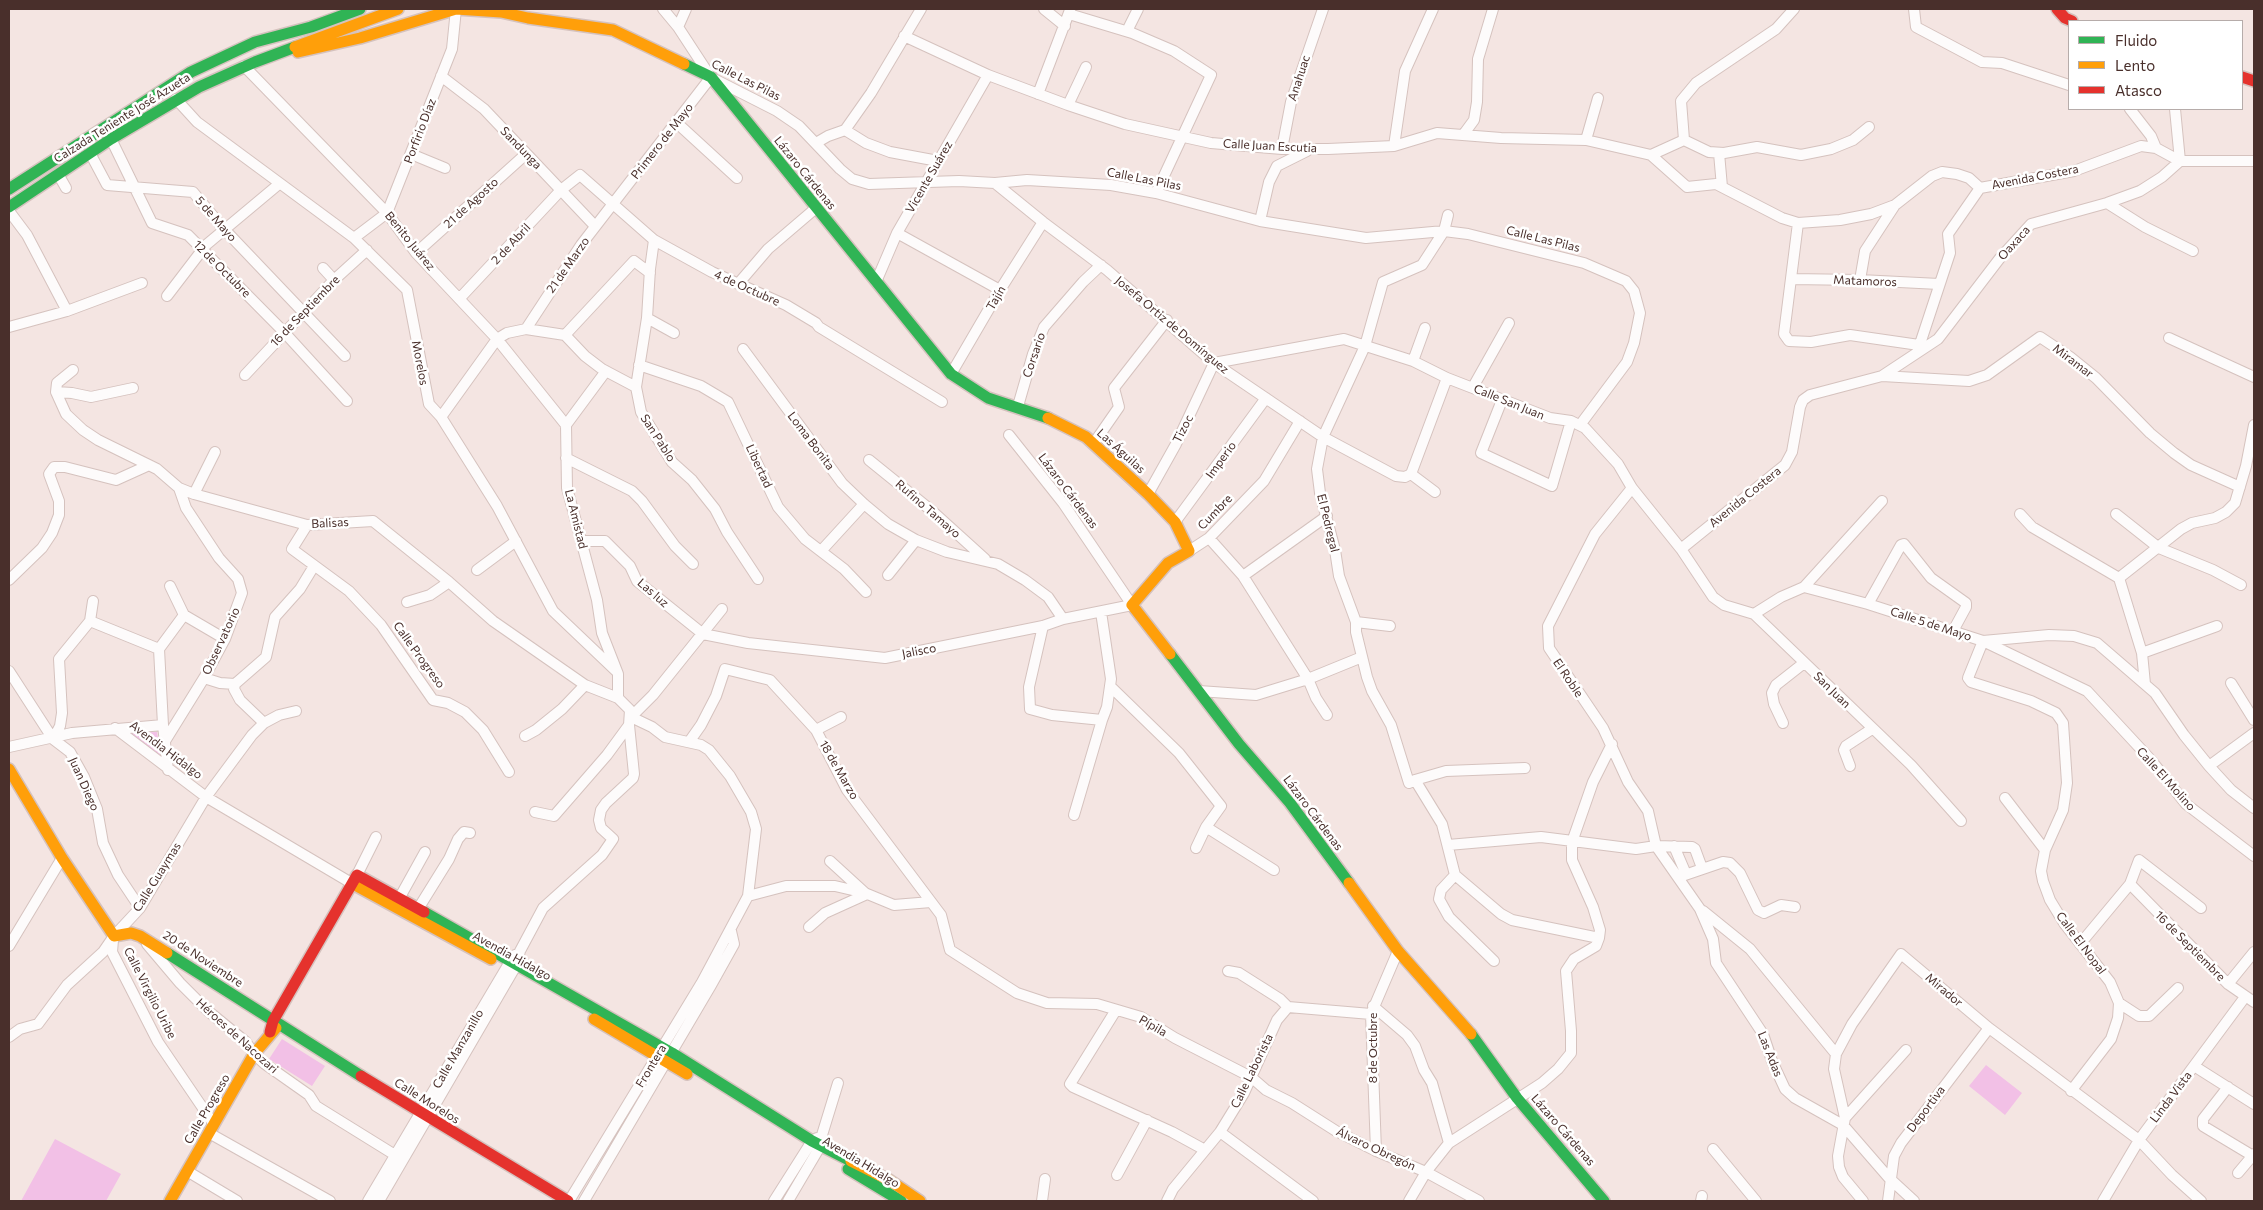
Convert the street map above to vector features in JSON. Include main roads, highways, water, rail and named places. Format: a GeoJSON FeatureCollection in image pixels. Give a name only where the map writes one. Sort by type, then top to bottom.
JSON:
{"type":"FeatureCollection","features":[{"type":"Feature","properties":{"kind":"main road"},"geometry":{"type":"LineString","coordinates":[[320,24],[350,9]]}},
{"type":"Feature","properties":{"kind":"main road"},"geometry":{"type":"LineString","coordinates":[[320,24],[360,9]]}},
{"type":"Feature","properties":{"kind":"main road"},"geometry":{"type":"LineString","coordinates":[[265,58],[398,9]]}},
{"type":"Feature","properties":{"kind":"main road","name":"Calzada Teniente José Azueta"},"geometry":{"type":"LineString","coordinates":[[9,209],[58,174],[176,99],[244,66],[265,58],[342,43],[456,9]]}},
{"type":"Feature","properties":{"kind":"main road","name":"Calle Las Pilas"},"geometry":{"type":"LineString","coordinates":[[456,9],[501,12],[528,18],[613,30],[711,77]]}},
{"type":"Feature","properties":{"kind":"main road","name":"Calle Las Pilas"},"geometry":{"type":"LineString","coordinates":[[514,9],[528,18]]}},
{"type":"Feature","properties":{"kind":"main road"},"geometry":{"type":"LineString","coordinates":[[2057,9],[2065,18],[2070,20]]}},
{"type":"Feature","properties":{"kind":"main road","name":"Calzada Teniente José Azueta"},"geometry":{"type":"LineString","coordinates":[[9,189],[191,72],[255,42],[320,24]]}},
{"type":"Feature","properties":{"kind":"main road"},"geometry":{"type":"LineString","coordinates":[[191,72],[199,87]]}},
{"type":"Feature","properties":{"kind":"main road","name":"Lázaro Cárdenas"},"geometry":{"type":"LineString","coordinates":[[711,77],[952,374],[988,398],[1014,405]]}},
{"type":"Feature","properties":{"kind":"main road","name":"Las Águilas"},"geometry":{"type":"LineString","coordinates":[[1014,405],[1040,414],[1094,443],[1175,522],[1189,551]]}},
{"type":"Feature","properties":{"kind":"main road","name":"Cumbre"},"geometry":{"type":"LineString","coordinates":[[1132,605],[1168,563],[1189,551]]}},
{"type":"Feature","properties":{"kind":"main road","name":"Lázaro Cárdenas"},"geometry":{"type":"LineString","coordinates":[[1132,605],[1239,744],[1290,803],[1398,951],[1466,1027],[1517,1098],[1579,1169],[1604,1201]]}},
{"type":"Feature","properties":{"kind":"main road","name":"Calle Virgilio Uribe"},"geometry":{"type":"LineString","coordinates":[[9,769],[62,858],[114,936],[131,933],[140,936]]}},
{"type":"Feature","properties":{"kind":"main road","name":"Avendia Hidalgo"},"geometry":{"type":"LineString","coordinates":[[358,881],[400,897],[816,1144],[900,1201]]}},
{"type":"Feature","properties":{"kind":"main road","name":"Avendia Hidalgo"},"geometry":{"type":"LineString","coordinates":[[358,881],[512,965]]}},
{"type":"Feature","properties":{"kind":"main road","name":"Calle Progreso"},"geometry":{"type":"LineString","coordinates":[[170,1201],[254,1054],[274,1026],[358,881]]}},
{"type":"Feature","properties":{"kind":"main road","name":"20 de Noviembre"},"geometry":{"type":"LineString","coordinates":[[140,936],[274,1026]]}},
{"type":"Feature","properties":{"kind":"main road","name":"Calle Morelos"},"geometry":{"type":"LineString","coordinates":[[274,1026],[569,1201]]}},
{"type":"Feature","properties":{"kind":"main road","name":"Avendia Hidalgo"},"geometry":{"type":"LineString","coordinates":[[816,1144],[889,1180],[920,1201]]}}]}
